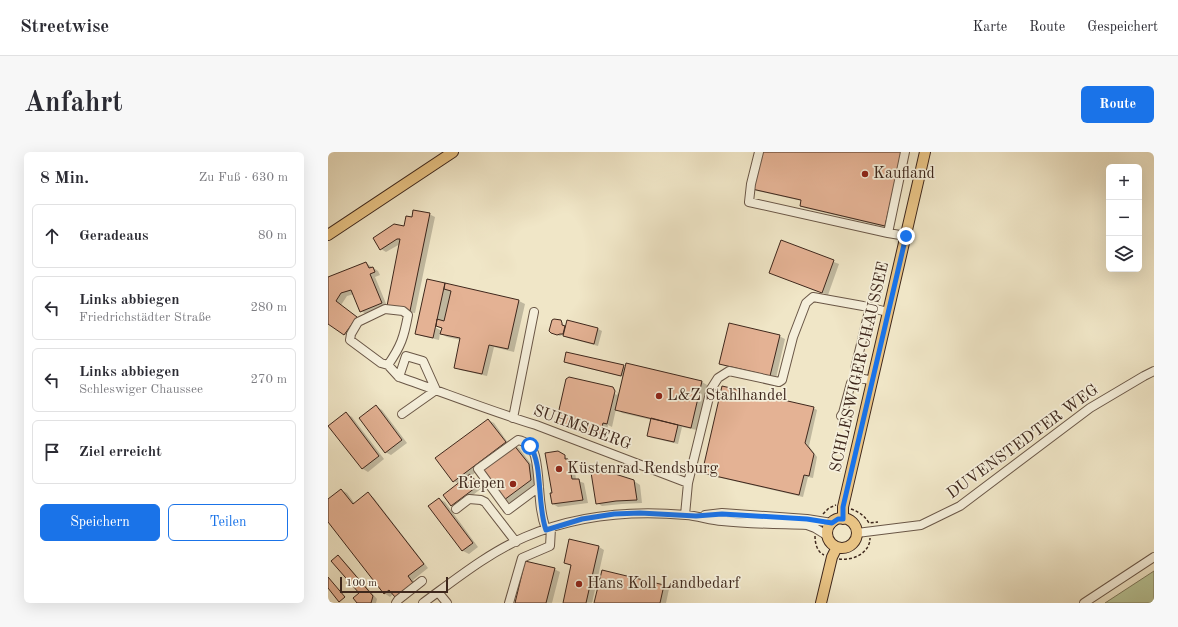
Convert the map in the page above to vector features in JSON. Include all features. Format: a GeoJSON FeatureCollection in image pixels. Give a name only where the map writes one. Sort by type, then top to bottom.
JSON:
{"type":"FeatureCollection","features":[{"type":"Feature","properties":{"kind":"main road"},"geometry":{"type":"LineString","coordinates":[[328,235],[453,152]]}},
{"type":"Feature","properties":{"kind":"main road","name":"SCHLESWIGER CHAUSSEE"},"geometry":{"type":"LineString","coordinates":[[843,519],[843,507],[926,152]]}},
{"type":"Feature","properties":{"kind":"main road"},"geometry":{"type":"LineString","coordinates":[[838,519],[843,519],[852,522],[855,525],[857,533],[852,545],[846,548],[837,547],[832,544],[828,536],[828,528],[838,519]]}},
{"type":"Feature","properties":{"kind":"main road"},"geometry":{"type":"LineString","coordinates":[[821,603],[832,557],[837,547]]}},
{"type":"Feature","properties":{"kind":"street"},"geometry":{"type":"LineString","coordinates":[[759,152],[751,184],[749,202],[906,236]]}},
{"type":"Feature","properties":{"kind":"street"},"geometry":{"type":"LineString","coordinates":[[888,233],[905,152]]}},
{"type":"Feature","properties":{"kind":"street"},"geometry":{"type":"LineString","coordinates":[[685,515],[688,483],[711,389],[718,378],[729,371],[779,382],[782,380],[796,330],[806,302],[813,297],[870,307],[888,312]]}},
{"type":"Feature","properties":{"kind":"street"},"geometry":{"type":"LineString","coordinates":[[855,379],[854,369],[870,307]]}},
{"type":"Feature","properties":{"kind":"street"},"geometry":{"type":"LineString","coordinates":[[388,365],[399,350],[408,315],[403,311],[385,309],[358,322],[351,334],[350,340],[381,364],[388,365],[399,377],[406,356],[423,361],[436,390],[402,414]]}},
{"type":"Feature","properties":{"kind":"street"},"geometry":{"type":"LineString","coordinates":[[513,418],[534,312]]}},
{"type":"Feature","properties":{"kind":"street","name":"DUVENSTEDTER WEG"},"geometry":{"type":"LineString","coordinates":[[857,533],[921,525],[960,506],[1090,408],[1154,371]]}},
{"type":"Feature","properties":{"kind":"street","name":"SUHMSBERG"},"geometry":{"type":"LineString","coordinates":[[399,377],[536,425],[688,483]]}},
{"type":"Feature","properties":{"kind":"street"},"geometry":{"type":"LineString","coordinates":[[841,416],[844,413],[851,383],[855,379],[859,378],[872,381]]}},
{"type":"Feature","properties":{"kind":"street"},"geometry":{"type":"LineString","coordinates":[[509,603],[522,558],[550,546],[548,529],[542,519],[539,487],[535,456],[530,446],[523,441],[518,440],[478,469],[508,510],[539,487]]}},
{"type":"Feature","properties":{"kind":"street"},"geometry":{"type":"LineString","coordinates":[[456,509],[469,499],[485,502],[516,542]]}},
{"type":"Feature","properties":{"kind":"street"},"geometry":{"type":"LineString","coordinates":[[424,603],[497,552],[516,542],[548,529],[582,519],[614,514],[640,513],[685,515],[720,521],[807,525],[828,536]]}},
{"type":"Feature","properties":{"kind":"street"},"geometry":{"type":"LineString","coordinates":[[696,516],[730,514],[807,519],[832,523]]}},
{"type":"Feature","properties":{"kind":"street"},"geometry":{"type":"LineString","coordinates":[[1084,603],[1154,557]]}},
{"type":"Feature","properties":{"kind":"street"},"geometry":{"type":"LineString","coordinates":[[396,603],[422,581]]}},
{"type":"Feature","properties":{"kind":"street"},"geometry":{"type":"LineString","coordinates":[[438,592],[447,603]]}},
{"type":"Feature","properties":{"kind":"path"},"geometry":{"type":"LineString","coordinates":[[821,517],[829,508],[835,505],[838,506]]}},
{"type":"Feature","properties":{"kind":"path"},"geometry":{"type":"LineString","coordinates":[[850,509],[862,514],[869,522],[883,522]]}},
{"type":"Feature","properties":{"kind":"path"},"geometry":{"type":"LineString","coordinates":[[816,531],[815,536],[818,550],[821,554],[826,556]]}},
{"type":"Feature","properties":{"kind":"path"},"geometry":{"type":"LineString","coordinates":[[839,559],[844,560],[860,555],[870,543],[870,539]]}},
{"type":"Feature","properties":{"kind":"green space"},"geometry":{"type":"Polygon","coordinates":[[[1154,571],[1154,603],[1105,603],[1154,571]]]}},
{"type":"Feature","properties":{"kind":"building"},"geometry":{"type":"Polygon","coordinates":[[[760,152],[902,152],[885,226],[800,206],[801,200],[752,189],[760,152]]]}},
{"type":"Feature","properties":{"kind":"building"},"geometry":{"type":"Polygon","coordinates":[[[413,210],[430,213],[410,311],[387,306],[400,239],[397,239],[380,250],[373,238],[394,224],[404,226],[406,216],[412,217],[413,210]]]}},
{"type":"Feature","properties":{"kind":"building"},"geometry":{"type":"Polygon","coordinates":[[[781,240],[834,260],[822,293],[769,273],[781,240]]]}},
{"type":"Feature","properties":{"kind":"building"},"geometry":{"type":"Polygon","coordinates":[[[366,262],[369,268],[373,267],[375,272],[370,274],[382,303],[360,312],[351,290],[341,293],[336,301],[357,317],[344,335],[328,324],[328,277],[366,262]]]}},
{"type":"Feature","properties":{"kind":"building"},"geometry":{"type":"Polygon","coordinates":[[[427,279],[445,283],[433,338],[415,334],[427,279]]]}},
{"type":"Feature","properties":{"kind":"building"},"geometry":{"type":"Polygon","coordinates":[[[445,283],[519,300],[508,349],[489,345],[482,374],[454,368],[460,338],[440,334],[442,328],[436,326],[437,319],[444,321],[451,291],[444,289],[445,283]]]}},
{"type":"Feature","properties":{"kind":"building"},"geometry":{"type":"Polygon","coordinates":[[[552,320],[561,320],[562,325],[565,326],[563,334],[557,335],[549,331],[552,320]]]}},
{"type":"Feature","properties":{"kind":"building"},"geometry":{"type":"Polygon","coordinates":[[[567,320],[598,328],[594,344],[563,336],[567,320]]]}},
{"type":"Feature","properties":{"kind":"building"},"geometry":{"type":"Polygon","coordinates":[[[729,323],[780,335],[770,376],[719,364],[729,323]]]}},
{"type":"Feature","properties":{"kind":"building"},"geometry":{"type":"Polygon","coordinates":[[[566,352],[624,365],[621,376],[564,362],[566,352]]]}},
{"type":"Feature","properties":{"kind":"building","name":"L&Z Stahlhandel"},"geometry":{"type":"Polygon","coordinates":[[[626,363],[702,381],[691,428],[615,410],[626,363]]]}},
{"type":"Feature","properties":{"kind":"building"},"geometry":{"type":"Polygon","coordinates":[[[569,377],[613,387],[615,391],[607,424],[603,423],[600,434],[556,423],[566,379],[569,377]]]}},
{"type":"Feature","properties":{"kind":"building"},"geometry":{"type":"Polygon","coordinates":[[[722,386],[814,407],[805,443],[814,454],[809,476],[804,475],[799,495],[702,473],[722,386]]]}},
{"type":"Feature","properties":{"kind":"building"},"geometry":{"type":"Polygon","coordinates":[[[376,405],[402,440],[385,453],[359,418],[376,405]]]}},
{"type":"Feature","properties":{"kind":"building"},"geometry":{"type":"Polygon","coordinates":[[[346,412],[379,456],[362,469],[328,426],[346,412]]]}},
{"type":"Feature","properties":{"kind":"building"},"geometry":{"type":"Polygon","coordinates":[[[651,418],[678,425],[674,442],[647,436],[651,418]]]}},
{"type":"Feature","properties":{"kind":"building"},"geometry":{"type":"Polygon","coordinates":[[[488,419],[506,442],[453,482],[435,458],[488,419]]]}},
{"type":"Feature","properties":{"kind":"building"},"geometry":{"type":"Polygon","coordinates":[[[513,444],[529,464],[531,480],[504,500],[480,469],[513,444]]]}},
{"type":"Feature","properties":{"kind":"building","name":"Küstenrad Rendsburg"},"geometry":{"type":"Polygon","coordinates":[[[558,451],[565,455],[565,459],[568,459],[572,479],[579,479],[583,500],[552,504],[550,493],[552,493],[545,453],[558,451]]]}},
{"type":"Feature","properties":{"kind":"building"},"geometry":{"type":"Polygon","coordinates":[[[590,466],[634,480],[637,500],[596,504],[590,466]]]}},
{"type":"Feature","properties":{"kind":"building"},"geometry":{"type":"Polygon","coordinates":[[[470,474],[479,485],[451,506],[443,495],[470,474]]]}},
{"type":"Feature","properties":{"kind":"building"},"geometry":{"type":"Polygon","coordinates":[[[341,489],[353,504],[368,492],[424,564],[408,576],[413,583],[395,597],[389,590],[384,594],[328,522],[328,499],[341,489]]]}},
{"type":"Feature","properties":{"kind":"building"},"geometry":{"type":"Polygon","coordinates":[[[439,498],[473,543],[462,551],[428,506],[439,498]]]}},
{"type":"Feature","properties":{"kind":"building","name":"Hans Koll Landbedarf"},"geometry":{"type":"Polygon","coordinates":[[[569,539],[599,546],[586,603],[563,603],[571,565],[564,563],[569,539]]]}},
{"type":"Feature","properties":{"kind":"building"},"geometry":{"type":"Polygon","coordinates":[[[338,555],[373,596],[371,603],[357,603],[353,598],[359,593],[331,561],[338,555]]]}},
{"type":"Feature","properties":{"kind":"building"},"geometry":{"type":"Polygon","coordinates":[[[525,561],[555,568],[546,603],[515,603],[525,561]]]}},
{"type":"Feature","properties":{"kind":"building"},"geometry":{"type":"Polygon","coordinates":[[[602,570],[664,585],[660,603],[594,603],[602,570]]]}},
{"type":"Feature","properties":{"kind":"building"},"geometry":{"type":"Polygon","coordinates":[[[328,577],[345,597],[339,602],[328,588],[328,577]]]}},
{"type":"Feature","properties":{"kind":"place","name":"Kaufland"},"geometry":{"type":"Point","coordinates":[865,174]}},
{"type":"Feature","properties":{"kind":"place","name":"L&Z Stahlhandel"},"geometry":{"type":"Point","coordinates":[659,396]}},
{"type":"Feature","properties":{"kind":"place","name":"Küstenrad Rendsburg"},"geometry":{"type":"Point","coordinates":[559,469]}},
{"type":"Feature","properties":{"kind":"place","name":"Riepen"},"geometry":{"type":"Point","coordinates":[513,484]}},
{"type":"Feature","properties":{"kind":"place","name":"Hans Koll Landbedarf"},"geometry":{"type":"Point","coordinates":[579,584]}},
{"type":"Feature","properties":{"kind":"route"},"geometry":{"type":"LineString","coordinates":[[530,446],[535,456],[542,519],[546,530],[554,526],[582,519],[614,514],[640,513],[696,516],[722,514],[807,519],[832,523],[838,519],[843,519],[843,507],[862,421],[906,236]]}}]}
